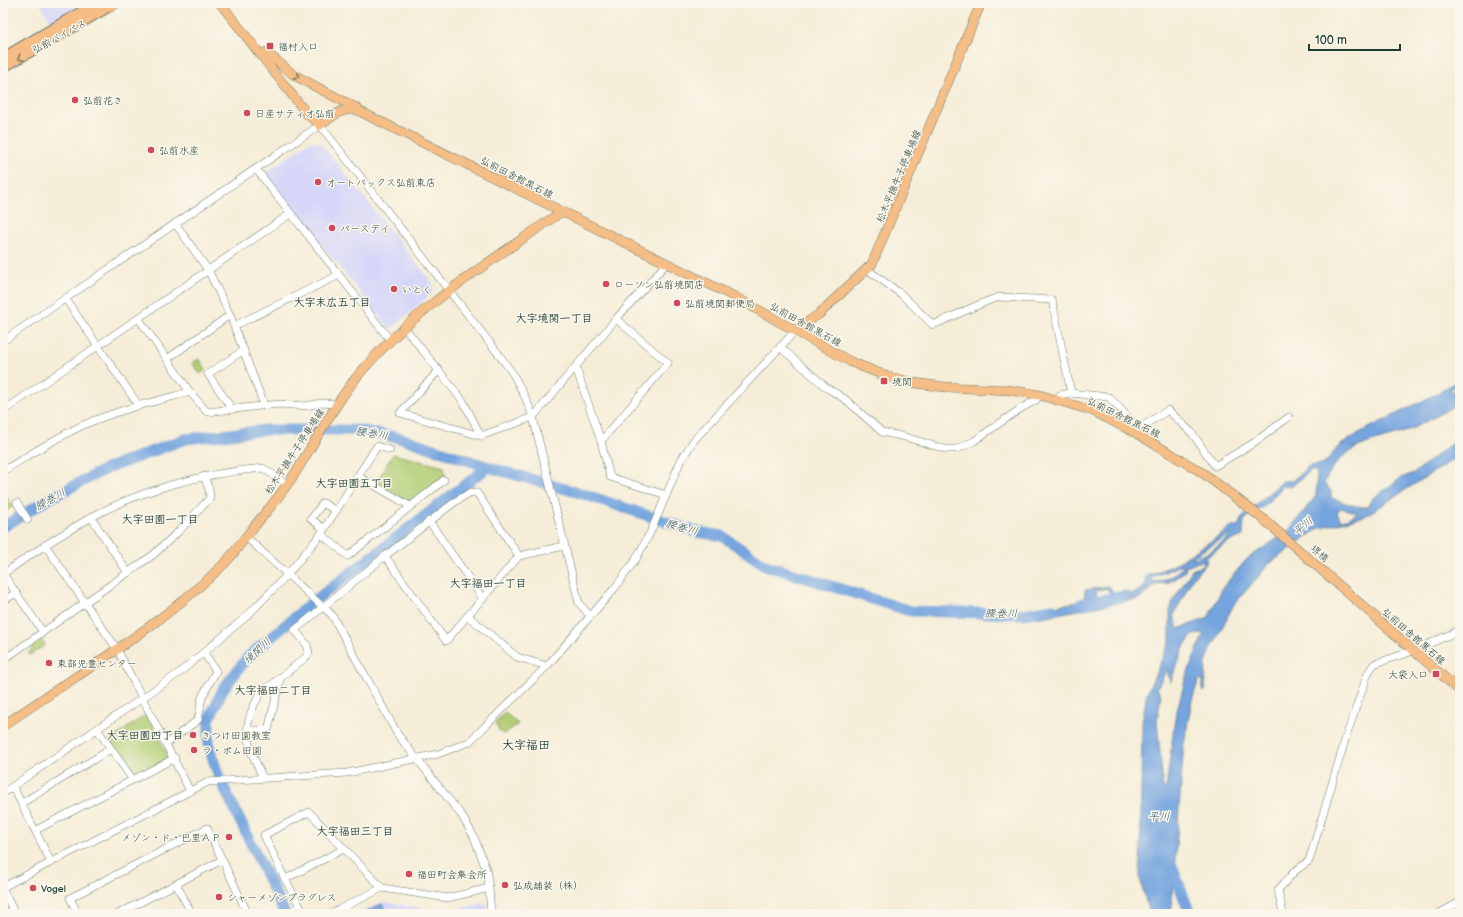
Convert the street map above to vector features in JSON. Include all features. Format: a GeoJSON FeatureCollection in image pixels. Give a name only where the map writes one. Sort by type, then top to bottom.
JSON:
{"type":"FeatureCollection","features":[{"type":"Feature","properties":{"kind":"highway","name":"弘前バイパス"},"geometry":{"type":"LineString","coordinates":[[3,58],[97,3]]}},
{"type":"Feature","properties":{"kind":"highway","name":"弘前バイパス"},"geometry":{"type":"LineString","coordinates":[[3,67],[114,3]]}},
{"type":"Feature","properties":{"kind":"main road"},"geometry":{"type":"LineString","coordinates":[[220,3],[307,114],[320,125],[348,109],[360,111]]}},
{"type":"Feature","properties":{"kind":"main road","name":"弘前田舎館黒石線"},"geometry":{"type":"LineString","coordinates":[[227,3],[312,111],[320,125]]}},
{"type":"Feature","properties":{"kind":"main road","name":"松木平撫牛子停車場線"},"geometry":{"type":"LineString","coordinates":[[796,330],[819,314],[868,270],[877,254],[981,3]]}},
{"type":"Feature","properties":{"kind":"main road","name":"弘前田舎館黒石線"},"geometry":{"type":"LineString","coordinates":[[266,52],[294,75],[356,107],[360,111],[561,212],[667,263],[796,330],[851,362],[886,376],[944,388],[1009,390],[1040,395],[1093,411],[1136,430],[1204,473],[1234,496]]}},
{"type":"Feature","properties":{"kind":"main road","name":"松木平撫牛子停車場線"},"geometry":{"type":"LineString","coordinates":[[3,726],[117,649],[170,610],[225,563],[288,485],[338,404],[360,374],[390,340],[449,291],[561,212]]}},
{"type":"Feature","properties":{"kind":"main road","name":"堺橋"},"geometry":{"type":"LineString","coordinates":[[1234,496],[1262,518],[1371,614]]}},
{"type":"Feature","properties":{"kind":"main road","name":"弘前田舎館黒石線"},"geometry":{"type":"LineString","coordinates":[[1371,614],[1460,691]]}},
{"type":"Feature","properties":{"kind":"street"},"geometry":{"type":"LineString","coordinates":[[3,341],[320,125],[513,374],[526,398],[533,417],[547,468],[564,546],[579,603],[590,616]]}},
{"type":"Feature","properties":{"kind":"street"},"geometry":{"type":"LineString","coordinates":[[256,169],[390,340]]}},
{"type":"Feature","properties":{"kind":"street"},"geometry":{"type":"LineString","coordinates":[[3,411],[290,214]]}},
{"type":"Feature","properties":{"kind":"street"},"geometry":{"type":"LineString","coordinates":[[175,223],[208,270],[230,315],[264,405]]}},
{"type":"Feature","properties":{"kind":"street"},"geometry":{"type":"LineString","coordinates":[[439,370],[400,413],[481,436],[533,417],[616,319],[667,263]]}},
{"type":"Feature","properties":{"kind":"street"},"geometry":{"type":"LineString","coordinates":[[868,270],[901,294],[933,325],[999,297],[1052,300],[1071,393]]}},
{"type":"Feature","properties":{"kind":"street"},"geometry":{"type":"LineString","coordinates":[[234,326],[339,274]]}},
{"type":"Feature","properties":{"kind":"street"},"geometry":{"type":"LineString","coordinates":[[66,298],[97,347],[139,406]]}},
{"type":"Feature","properties":{"kind":"street"},"geometry":{"type":"LineString","coordinates":[[167,359],[230,315]]}},
{"type":"Feature","properties":{"kind":"street"},"geometry":{"type":"LineString","coordinates":[[139,319],[190,392],[207,412],[264,405],[306,406],[321,403],[338,404]]}},
{"type":"Feature","properties":{"kind":"street"},"geometry":{"type":"LineString","coordinates":[[601,442],[668,363],[616,319]]}},
{"type":"Feature","properties":{"kind":"street"},"geometry":{"type":"LineString","coordinates":[[404,327],[463,401],[481,436]]}},
{"type":"Feature","properties":{"kind":"street"},"geometry":{"type":"LineString","coordinates":[[3,886],[208,782],[232,779],[347,773],[438,754],[469,742],[547,666],[614,589],[636,559],[651,531],[681,460],[694,440],[796,330]]}},
{"type":"Feature","properties":{"kind":"street"},"geometry":{"type":"LineString","coordinates":[[780,347],[827,388],[845,399],[882,432],[906,437],[945,449],[957,449],[974,441],[1020,409],[1036,400],[1040,395]]}},
{"type":"Feature","properties":{"kind":"street"},"geometry":{"type":"LineString","coordinates":[[232,409],[208,374],[244,350]]}},
{"type":"Feature","properties":{"kind":"street"},"geometry":{"type":"LineString","coordinates":[[576,368],[601,442],[610,477],[666,495]]}},
{"type":"Feature","properties":{"kind":"street"},"geometry":{"type":"LineString","coordinates":[[3,471],[52,441],[87,424],[139,406],[190,392]]}},
{"type":"Feature","properties":{"kind":"street"},"geometry":{"type":"LineString","coordinates":[[1056,399],[1060,395],[1071,393],[1109,397],[1136,430],[1168,410],[1192,433],[1215,466],[1252,444],[1289,417]]}},
{"type":"Feature","properties":{"kind":"street"},"geometry":{"type":"LineString","coordinates":[[3,793],[179,673],[247,616],[287,575],[322,532],[377,446],[390,450]]}},
{"type":"Feature","properties":{"kind":"street"},"geometry":{"type":"LineString","coordinates":[[44,632],[3,574],[45,545],[91,517],[123,502],[156,490],[204,476],[263,468],[288,485]]}},
{"type":"Feature","properties":{"kind":"street"},"geometry":{"type":"LineString","coordinates":[[3,660],[153,555],[179,531],[210,498],[209,489],[204,476]]}},
{"type":"Feature","properties":{"kind":"street"},"geometry":{"type":"LineString","coordinates":[[358,476],[410,506]]}},
{"type":"Feature","properties":{"kind":"street"},"geometry":{"type":"LineString","coordinates":[[336,511],[323,503],[311,519],[322,532],[348,556],[444,480]]}},
{"type":"Feature","properties":{"kind":"street"},"geometry":{"type":"LineString","coordinates":[[263,778],[247,740],[249,718],[260,694],[309,653],[307,645],[295,630],[429,521],[471,492],[477,493],[519,556]]}},
{"type":"Feature","properties":{"kind":"street"},"geometry":{"type":"LineString","coordinates":[[17,503],[28,520]]}},
{"type":"Feature","properties":{"kind":"street"},"geometry":{"type":"LineString","coordinates":[[91,517],[128,573]]}},
{"type":"Feature","properties":{"kind":"street"},"geometry":{"type":"LineString","coordinates":[[429,521],[483,599]]}},
{"type":"Feature","properties":{"kind":"street"},"geometry":{"type":"LineString","coordinates":[[246,537],[332,615],[398,735],[459,812],[474,837],[482,854],[489,888],[491,914]]}},
{"type":"Feature","properties":{"kind":"street"},"geometry":{"type":"LineString","coordinates":[[45,545],[117,649],[175,758],[190,791]]}},
{"type":"Feature","properties":{"kind":"street"},"geometry":{"type":"LineString","coordinates":[[385,556],[446,641],[519,556],[564,546]]}},
{"type":"Feature","properties":{"kind":"street"},"geometry":{"type":"LineString","coordinates":[[3,601],[16,593]]}},
{"type":"Feature","properties":{"kind":"street"},"geometry":{"type":"LineString","coordinates":[[468,616],[517,657],[547,666]]}},
{"type":"Feature","properties":{"kind":"street"},"geometry":{"type":"LineString","coordinates":[[1283,914],[1278,890],[1295,871],[1309,861],[1346,737],[1368,673],[1374,664],[1413,651],[1460,630]]}},
{"type":"Feature","properties":{"kind":"street"},"geometry":{"type":"LineString","coordinates":[[167,743],[198,720],[202,697],[216,671],[204,653]]}},
{"type":"Feature","properties":{"kind":"street"},"geometry":{"type":"LineString","coordinates":[[248,730],[268,730],[281,677]]}},
{"type":"Feature","properties":{"kind":"street"},"geometry":{"type":"LineString","coordinates":[[97,729],[133,780]]}},
{"type":"Feature","properties":{"kind":"street"},"geometry":{"type":"LineString","coordinates":[[22,803],[111,749]]}},
{"type":"Feature","properties":{"kind":"street"},"geometry":{"type":"LineString","coordinates":[[36,830],[175,758]]}},
{"type":"Feature","properties":{"kind":"street"},"geometry":{"type":"LineString","coordinates":[[13,786],[51,862]]}},
{"type":"Feature","properties":{"kind":"street"},"geometry":{"type":"LineString","coordinates":[[304,914],[284,879],[264,834],[309,812],[382,888]]}},
{"type":"Feature","properties":{"kind":"street"},"geometry":{"type":"LineString","coordinates":[[78,914],[70,898],[207,828],[248,914]]}},
{"type":"Feature","properties":{"kind":"street"},"geometry":{"type":"LineString","coordinates":[[284,879],[344,849]]}},
{"type":"Feature","properties":{"kind":"street"},"geometry":{"type":"LineString","coordinates":[[118,914],[133,911],[176,884],[222,860]]}},
{"type":"Feature","properties":{"kind":"street"},"geometry":{"type":"LineString","coordinates":[[176,884],[192,914]]}},
{"type":"Feature","properties":{"kind":"street"},"geometry":{"type":"LineString","coordinates":[[330,914],[382,888],[448,898],[489,888]]}},
{"type":"Feature","properties":{"kind":"street"},"geometry":{"type":"LineString","coordinates":[[3,890],[7,907],[15,914]]}},
{"type":"Feature","properties":{"kind":"street"},"geometry":{"type":"LineString","coordinates":[[1438,914],[1460,902]]}},
{"type":"Feature","properties":{"kind":"shaded area"},"geometry":{"type":"Polygon","coordinates":[[[40,3],[85,3],[51,23],[40,3]]]}},
{"type":"Feature","properties":{"kind":"shaded area"},"geometry":{"type":"Polygon","coordinates":[[[311,141],[321,143],[433,284],[432,293],[390,330],[266,175],[267,172],[311,141]]]}},
{"type":"Feature","properties":{"kind":"shaded area"},"geometry":{"type":"Polygon","coordinates":[[[382,902],[441,911],[487,903],[486,914],[358,914],[382,902]]]}},
{"type":"Feature","properties":{"kind":"green space"},"geometry":{"type":"Polygon","coordinates":[[[199,359],[206,370],[200,374],[192,363],[199,359]]]}},
{"type":"Feature","properties":{"kind":"green space"},"geometry":{"type":"Polygon","coordinates":[[[393,454],[444,467],[445,476],[410,502],[376,483],[393,454]]]}},
{"type":"Feature","properties":{"kind":"green space"},"geometry":{"type":"Polygon","coordinates":[[[3,491],[13,506],[3,513],[3,491]]]}},
{"type":"Feature","properties":{"kind":"green space"},"geometry":{"type":"Polygon","coordinates":[[[40,637],[45,645],[30,655],[28,653],[33,649],[30,644],[40,637]]]}},
{"type":"Feature","properties":{"kind":"green space"},"geometry":{"type":"Polygon","coordinates":[[[505,713],[518,724],[504,734],[500,732],[495,722],[505,713]]]}},
{"type":"Feature","properties":{"kind":"green space"},"geometry":{"type":"Polygon","coordinates":[[[147,714],[169,758],[136,777],[133,775],[109,741],[147,714]]]}},
{"type":"Feature","properties":{"kind":"water"},"geometry":{"type":"Polygon","coordinates":[[[1460,379],[1460,383],[1451,389],[1451,392],[1460,389],[1460,402],[1409,430],[1360,446],[1340,459],[1324,483],[1331,491],[1331,498],[1354,505],[1367,507],[1372,499],[1401,478],[1414,473],[1460,437],[1460,455],[1365,516],[1319,528],[1269,564],[1233,606],[1211,649],[1206,663],[1205,691],[1202,691],[1202,679],[1199,679],[1192,700],[1184,744],[1171,914],[1149,914],[1140,878],[1142,723],[1147,693],[1170,641],[1170,611],[1173,601],[1192,570],[1203,565],[1204,560],[1186,567],[1185,571],[1168,583],[1156,585],[1138,599],[1036,618],[1040,606],[1048,607],[1084,601],[1085,590],[1109,586],[1116,596],[1135,593],[1144,587],[1146,576],[1172,566],[1222,534],[1230,527],[1238,527],[1241,518],[1283,481],[1292,481],[1309,466],[1324,464],[1338,447],[1359,433],[1438,393],[1460,379]],[[1311,470],[1291,487],[1283,486],[1266,505],[1244,520],[1243,536],[1228,542],[1207,557],[1206,564],[1193,577],[1174,615],[1178,629],[1208,618],[1223,587],[1247,559],[1288,531],[1316,496],[1317,472],[1311,470]],[[1340,508],[1337,513],[1341,520],[1349,518],[1357,512],[1340,508]],[[1231,533],[1191,558],[1196,558],[1213,549],[1224,541],[1231,533]],[[1183,564],[1151,578],[1152,581],[1156,582],[1165,580],[1183,566],[1183,564]],[[1106,588],[1096,590],[1097,595],[1094,600],[1098,603],[1110,601],[1113,596],[1106,588]],[[1204,633],[1193,635],[1185,645],[1170,683],[1167,669],[1157,688],[1161,696],[1157,720],[1163,787],[1166,789],[1175,718],[1186,677],[1204,633]]]}},
{"type":"Feature","properties":{"kind":"water"},"geometry":{"type":"Polygon","coordinates":[[[382,904],[388,914],[362,914],[382,904]]]}},
{"type":"Feature","properties":{"kind":"waterway","name":"腰巻川"},"geometry":{"type":"LineString","coordinates":[[3,527],[50,498],[106,469],[185,439],[266,430],[358,430],[404,439],[488,467],[583,494],[697,532],[722,536],[765,565],[910,611],[1024,614],[1053,609]]}},
{"type":"Feature","properties":{"kind":"waterway","name":"境関川"},"geometry":{"type":"LineString","coordinates":[[285,914],[219,777],[209,747],[209,720],[223,689],[248,657],[309,605],[488,467]]}},
{"type":"Feature","properties":{"kind":"waterway","name":"腰巻川"},"geometry":{"type":"LineString","coordinates":[[1081,604],[1125,596]]}},
{"type":"Feature","properties":{"kind":"waterway","name":"平川"},"geometry":{"type":"LineString","coordinates":[[1169,858],[1190,914]]}},
{"type":"Feature","properties":{"kind":"place","name":"福村入口"},"geometry":{"type":"Point","coordinates":[270,46]}},
{"type":"Feature","properties":{"kind":"place","name":"弘前花き"},"geometry":{"type":"Point","coordinates":[75,100]}},
{"type":"Feature","properties":{"kind":"place","name":"日産サティオ弘前"},"geometry":{"type":"Point","coordinates":[247,113]}},
{"type":"Feature","properties":{"kind":"place","name":"弘前水産"},"geometry":{"type":"Point","coordinates":[151,150]}},
{"type":"Feature","properties":{"kind":"place","name":"オートバックス弘前東店"},"geometry":{"type":"Point","coordinates":[318,182]}},
{"type":"Feature","properties":{"kind":"place","name":"バースデイ"},"geometry":{"type":"Point","coordinates":[332,228]}},
{"type":"Feature","properties":{"kind":"place","name":"ローソン弘前境関店"},"geometry":{"type":"Point","coordinates":[606,284]}},
{"type":"Feature","properties":{"kind":"place","name":"いとく"},"geometry":{"type":"Point","coordinates":[394,289]}},
{"type":"Feature","properties":{"kind":"place","name":"弘前境関郵便局"},"geometry":{"type":"Point","coordinates":[677,303]}},
{"type":"Feature","properties":{"kind":"place","name":"境関"},"geometry":{"type":"Point","coordinates":[884,381]}},
{"type":"Feature","properties":{"kind":"place","name":"東部児童センター"},"geometry":{"type":"Point","coordinates":[49,663]}},
{"type":"Feature","properties":{"kind":"place","name":"大袋入口"},"geometry":{"type":"Point","coordinates":[1436,674]}},
{"type":"Feature","properties":{"kind":"place","name":"きつけ田園教室"},"geometry":{"type":"Point","coordinates":[193,735]}},
{"type":"Feature","properties":{"kind":"place","name":"ラ・ポム田園"},"geometry":{"type":"Point","coordinates":[194,750]}},
{"type":"Feature","properties":{"kind":"place","name":"メゾン・ド・巴里ＡＰ"},"geometry":{"type":"Point","coordinates":[229,837]}},
{"type":"Feature","properties":{"kind":"place","name":"福田町会集会所"},"geometry":{"type":"Point","coordinates":[409,874]}},
{"type":"Feature","properties":{"kind":"place","name":"弘成舗装（株）"},"geometry":{"type":"Point","coordinates":[505,885]}},
{"type":"Feature","properties":{"kind":"place","name":"Vogel"},"geometry":{"type":"Point","coordinates":[33,888]}},
{"type":"Feature","properties":{"kind":"place","name":"シャーメゾンプラグレス"},"geometry":{"type":"Point","coordinates":[219,897]}},
{"type":"Feature","properties":{"kind":"district","name":"大字末広五丁目"},"geometry":{"type":"Point","coordinates":[332,302]}},
{"type":"Feature","properties":{"kind":"district","name":"大字境関一丁目"},"geometry":{"type":"Point","coordinates":[554,318]}},
{"type":"Feature","properties":{"kind":"district","name":"大字田園五丁目"},"geometry":{"type":"Point","coordinates":[354,483]}},
{"type":"Feature","properties":{"kind":"district","name":"大字田園一丁目"},"geometry":{"type":"Point","coordinates":[160,519]}},
{"type":"Feature","properties":{"kind":"district","name":"大字福田一丁目"},"geometry":{"type":"Point","coordinates":[488,583]}},
{"type":"Feature","properties":{"kind":"district","name":"大字福田二丁目"},"geometry":{"type":"Point","coordinates":[273,690]}},
{"type":"Feature","properties":{"kind":"district","name":"大字田園四丁目"},"geometry":{"type":"Point","coordinates":[145,735]}},
{"type":"Feature","properties":{"kind":"district","name":"大字福田"},"geometry":{"type":"Point","coordinates":[526,745]}},
{"type":"Feature","properties":{"kind":"district","name":"大字福田三丁目"},"geometry":{"type":"Point","coordinates":[355,831]}}]}
